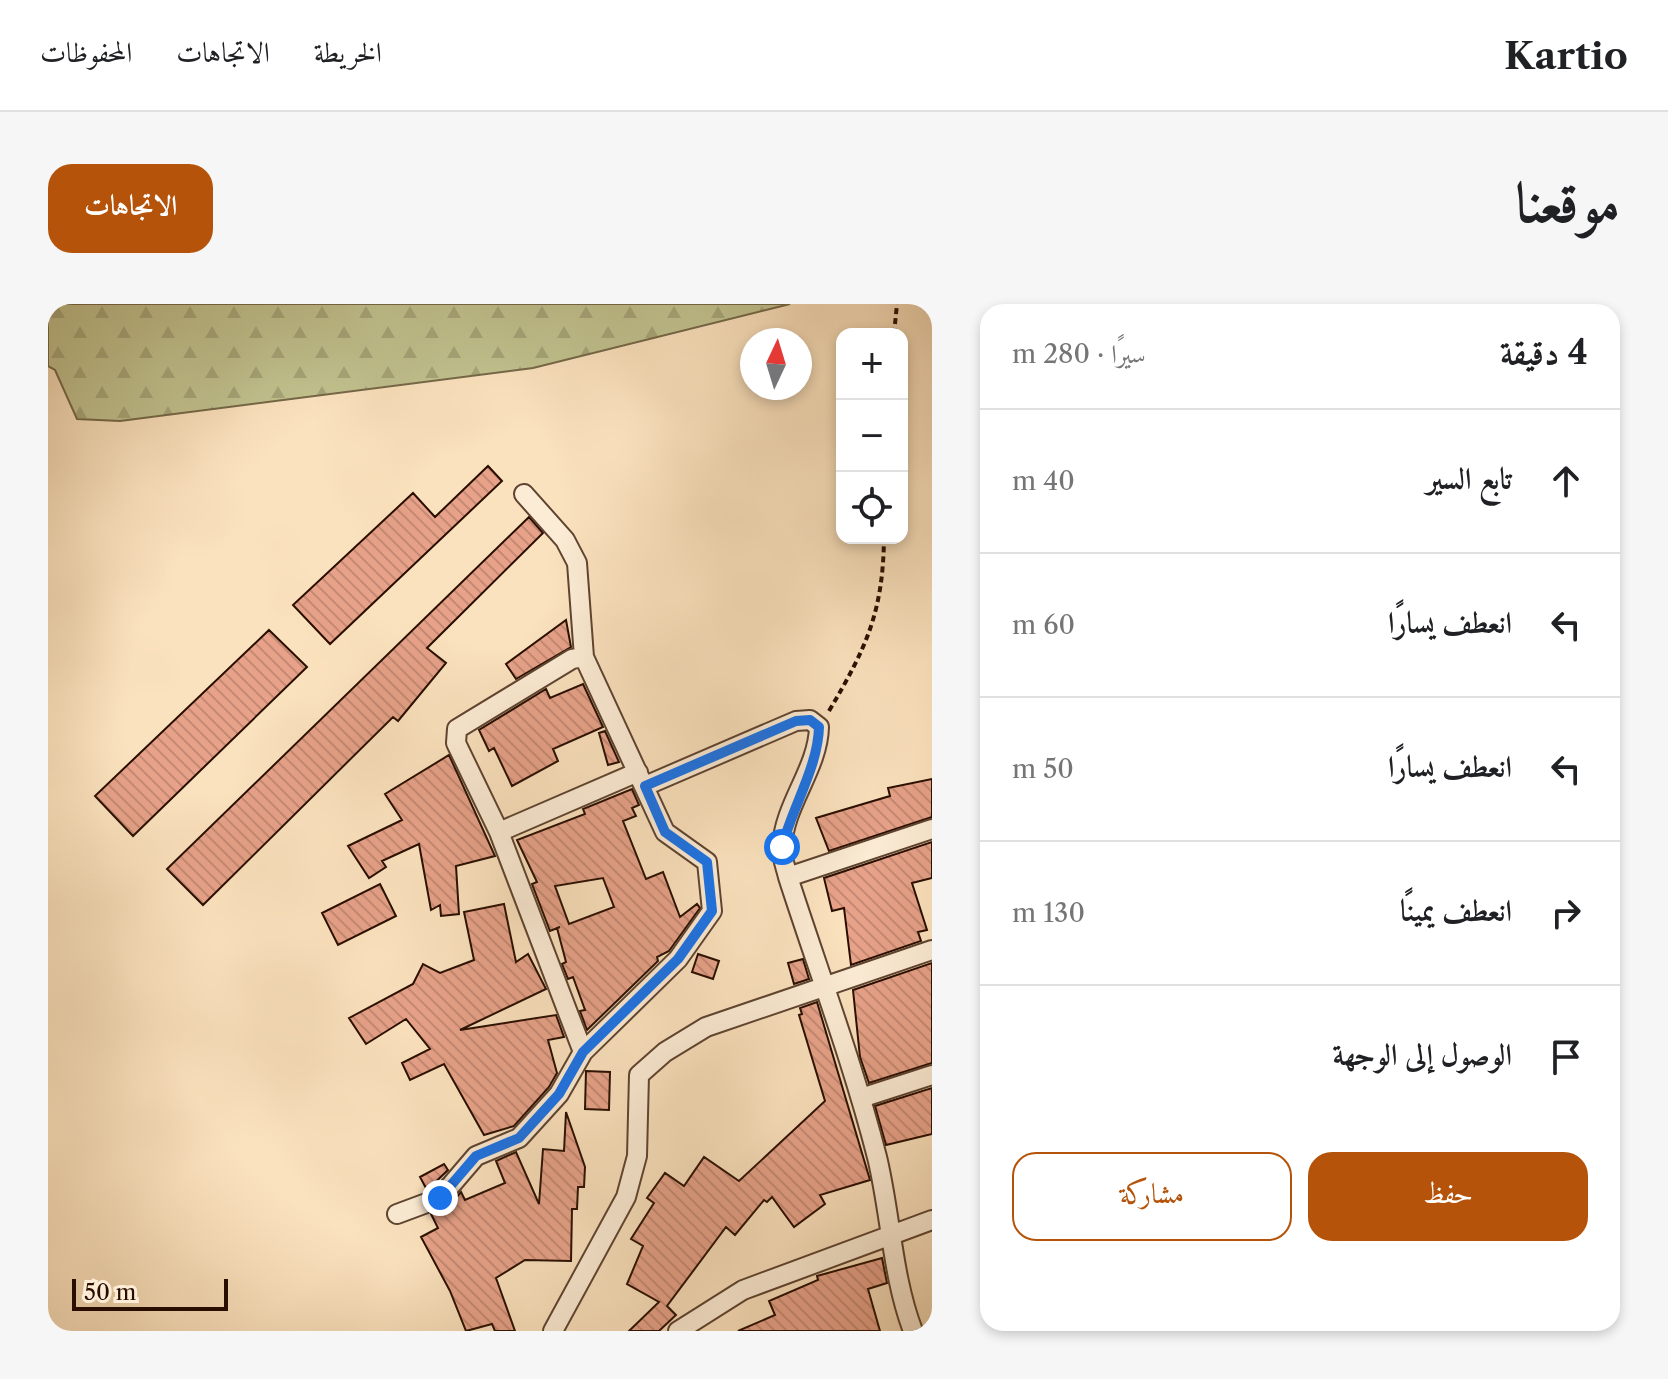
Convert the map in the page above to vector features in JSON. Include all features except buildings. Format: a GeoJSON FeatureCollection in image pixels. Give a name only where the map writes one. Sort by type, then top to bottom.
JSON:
{"type":"FeatureCollection","features":[{"type":"Feature","properties":{"kind":"street"},"geometry":{"type":"LineString","coordinates":[[397,1214],[440,1198],[476,1156],[519,1138],[559,1094],[583,1052],[678,959],[712,911],[707,862],[665,832],[584,657],[577,563],[565,540],[524,494]]}},
{"type":"Feature","properties":{"kind":"street"},"geometry":{"type":"LineString","coordinates":[[583,1052],[499,832],[456,743],[457,729],[572,659],[584,657]]}},
{"type":"Feature","properties":{"kind":"street"},"geometry":{"type":"LineString","coordinates":[[499,832],[796,721],[810,720],[819,727],[819,744],[790,815],[782,847],[788,877],[861,1098],[892,1237],[903,1305],[913,1331]]}},
{"type":"Feature","properties":{"kind":"street"},"geometry":{"type":"LineString","coordinates":[[788,877],[932,829]]}},
{"type":"Feature","properties":{"kind":"street"},"geometry":{"type":"LineString","coordinates":[[553,1331],[626,1197],[637,1156],[639,1075],[665,1052],[706,1027],[932,950]]}},
{"type":"Feature","properties":{"kind":"street"},"geometry":{"type":"LineString","coordinates":[[861,1098],[932,1075]]}},
{"type":"Feature","properties":{"kind":"street"},"geometry":{"type":"LineString","coordinates":[[678,1331],[743,1290],[932,1220]]}},
{"type":"Feature","properties":{"kind":"path"},"geometry":{"type":"LineString","coordinates":[[895,328],[897,304]]}},
{"type":"Feature","properties":{"kind":"path"},"geometry":{"type":"LineString","coordinates":[[819,727],[869,638],[878,610],[884,544]]}},
{"type":"Feature","properties":{"kind":"green space"},"geometry":{"type":"Polygon","coordinates":[[[48,304],[790,304],[533,368],[120,421],[77,419],[55,370],[48,366],[48,304]]]}},
{"type":"Feature","properties":{"kind":"route"},"geometry":{"type":"LineString","coordinates":[[440,1198],[476,1156],[519,1138],[559,1094],[583,1052],[678,959],[712,911],[707,862],[665,832],[645,786],[796,721],[810,720],[819,727],[819,744],[790,815],[782,847]]}}]}
